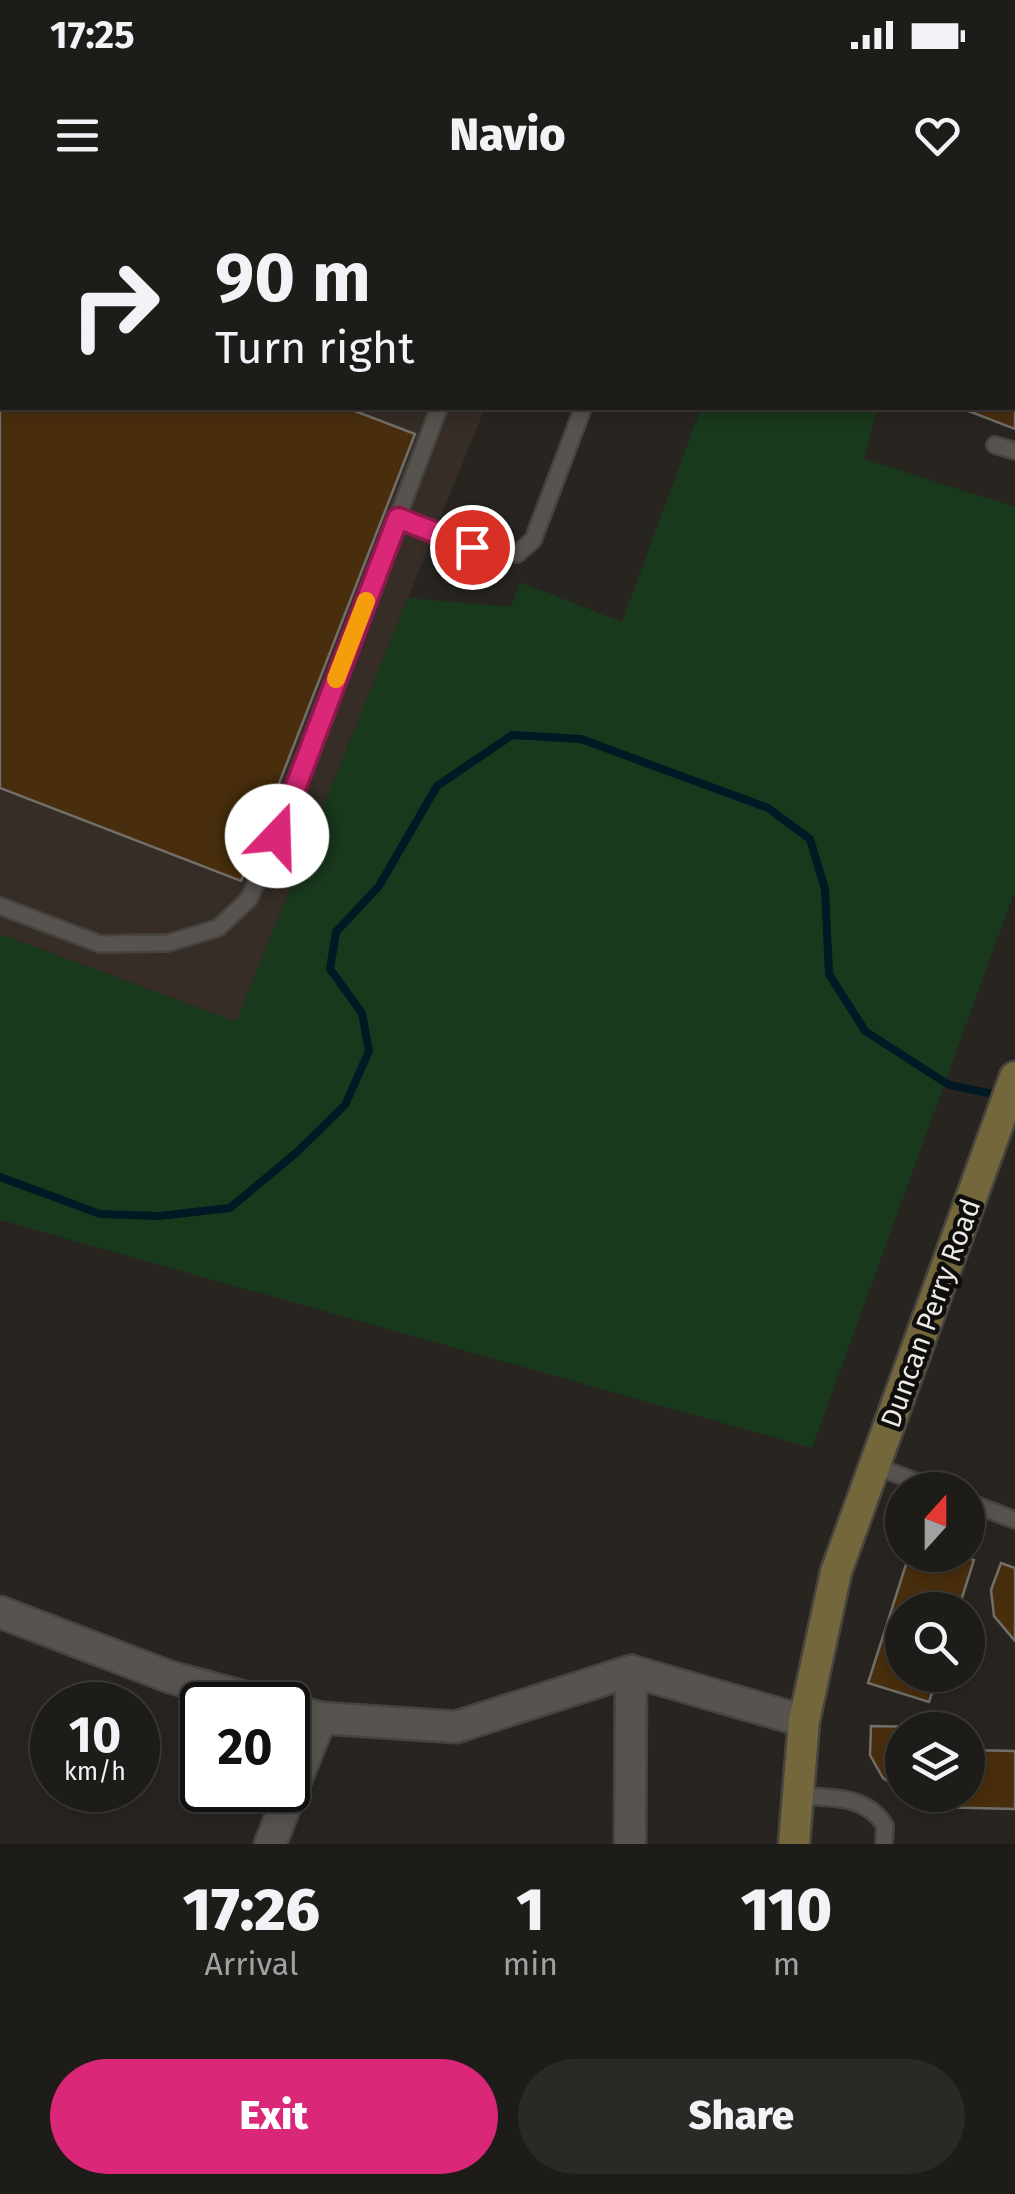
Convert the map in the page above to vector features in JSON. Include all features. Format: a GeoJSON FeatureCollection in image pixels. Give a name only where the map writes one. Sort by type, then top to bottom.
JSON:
{"type":"FeatureCollection","features":[{"type":"Feature","properties":{"kind":"street","name":"Duncan Perry Road"},"geometry":{"type":"LineString","coordinates":[[794,1844],[804,1721],[836,1572],[1015,1077]]}},
{"type":"Feature","properties":{"kind":"street"},"geometry":{"type":"LineString","coordinates":[[0,1612],[192,1682]]}},
{"type":"Feature","properties":{"kind":"street"},"geometry":{"type":"LineString","coordinates":[[630,1671],[630,1844]]}},
{"type":"Feature","properties":{"kind":"street"},"geometry":{"type":"LineString","coordinates":[[310,1715],[456,1727],[630,1671],[804,1721]]}},
{"type":"Feature","properties":{"kind":"street"},"geometry":{"type":"LineString","coordinates":[[270,1844],[321,1718]]}},
{"type":"Feature","properties":{"kind":"lane"},"geometry":{"type":"LineString","coordinates":[[0,906],[100,944],[168,943],[218,928],[249,900],[277,836],[438,410]]}},
{"type":"Feature","properties":{"kind":"lane"},"geometry":{"type":"LineString","coordinates":[[398,518],[472,547],[516,554],[533,540],[582,410]]}},
{"type":"Feature","properties":{"kind":"lane"},"geometry":{"type":"LineString","coordinates":[[995,445],[1015,451]]}},
{"type":"Feature","properties":{"kind":"lane"},"geometry":{"type":"LineString","coordinates":[[876,1466],[891,1472]]}},
{"type":"Feature","properties":{"kind":"lane"},"geometry":{"type":"LineString","coordinates":[[985,1509],[1015,1520]]}},
{"type":"Feature","properties":{"kind":"lane"},"geometry":{"type":"LineString","coordinates":[[796,1796],[862,1804],[885,1826],[884,1844]]}},
{"type":"Feature","properties":{"kind":"shaded area"},"geometry":{"type":"Polygon","coordinates":[[[0,410],[484,410],[236,1022],[0,934],[0,410]]]}},
{"type":"Feature","properties":{"kind":"green space"},"geometry":{"type":"Polygon","coordinates":[[[700,410],[876,410],[864,459],[1015,507],[1015,890],[812,1448],[0,1220],[0,934],[236,1022],[408,598],[511,607],[520,582],[622,622],[700,410]]]}},
{"type":"Feature","properties":{"kind":"building"},"geometry":{"type":"Polygon","coordinates":[[[0,410],[352,410],[415,434],[241,881],[0,788],[0,410]]]}},
{"type":"Feature","properties":{"kind":"building"},"geometry":{"type":"Polygon","coordinates":[[[966,410],[1015,410],[1015,429],[966,410]]]}},
{"type":"Feature","properties":{"kind":"building"},"geometry":{"type":"Polygon","coordinates":[[[1001,1563],[1015,1568],[1015,1641],[994,1616],[991,1590],[1001,1563]]]}},
{"type":"Feature","properties":{"kind":"building"},"geometry":{"type":"Polygon","coordinates":[[[904,1572],[970,1572],[964,1592],[897,1592],[904,1572]]]}},
{"type":"Feature","properties":{"kind":"building"},"geometry":{"type":"Polygon","coordinates":[[[885,1630],[885,1688],[868,1683],[885,1630]]]}},
{"type":"Feature","properties":{"kind":"building"},"geometry":{"type":"Polygon","coordinates":[[[897,1692],[932,1692],[929,1702],[897,1692]]]}},
{"type":"Feature","properties":{"kind":"building"},"geometry":{"type":"Polygon","coordinates":[[[871,1726],[885,1726],[885,1779],[870,1755],[871,1726]]]}},
{"type":"Feature","properties":{"kind":"building"},"geometry":{"type":"Polygon","coordinates":[[[985,1750],[1015,1751],[1015,1809],[985,1808],[985,1750]]]}},
{"type":"Feature","properties":{"kind":"waterway"},"geometry":{"type":"LineString","coordinates":[[0,1177],[100,1214],[159,1216],[230,1208],[296,1153],[345,1105],[369,1051],[362,1013],[330,969],[336,932],[379,886],[437,786],[512,735],[581,739],[768,808],[810,839],[825,889],[829,974],[865,1031],[949,1085],[1003,1096]]}},
{"type":"Feature","properties":{"kind":"slow traffic"},"geometry":{"type":"LineString","coordinates":[[336,679],[366,601]]}},
{"type":"Feature","properties":{"kind":"route"},"geometry":{"type":"LineString","coordinates":[[277,836],[398,518],[472,547]]}}]}
